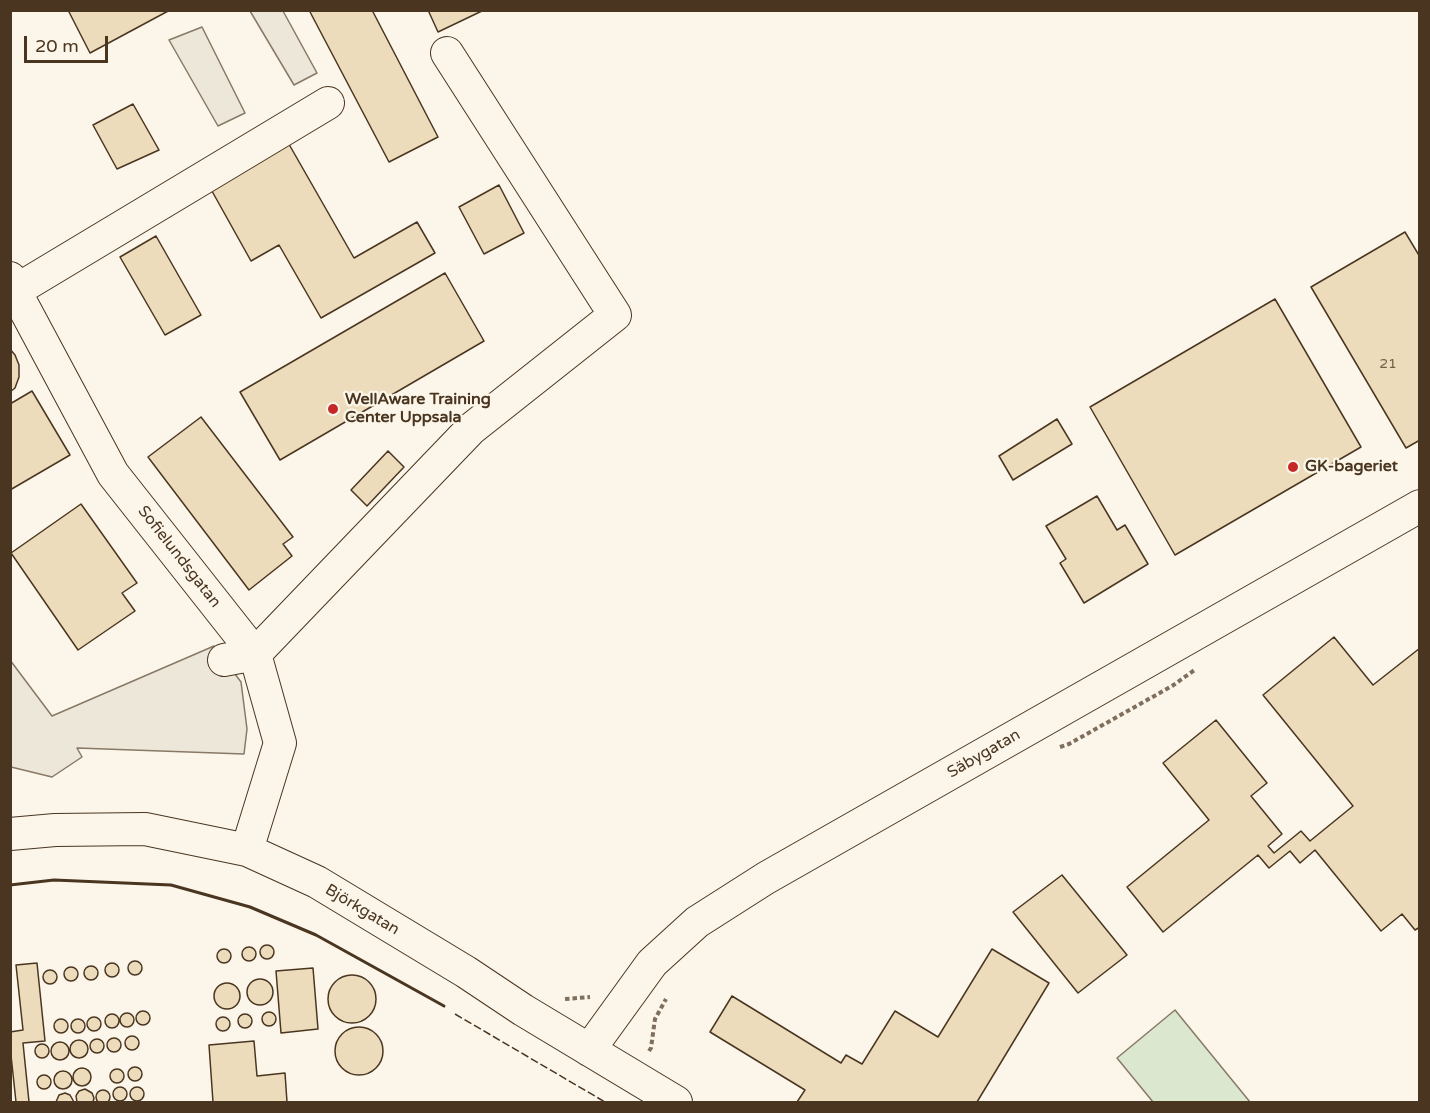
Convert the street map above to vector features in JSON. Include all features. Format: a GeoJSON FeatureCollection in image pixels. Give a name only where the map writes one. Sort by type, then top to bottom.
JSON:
{"type":"FeatureCollection","features":[{"type":"Feature","properties":{"kind":"street"},"geometry":{"type":"LineString","coordinates":[[224,660],[255,654],[471,429],[615,315],[447,53]]}},
{"type":"Feature","properties":{"kind":"street"},"geometry":{"type":"LineString","coordinates":[[13,284],[328,103]]}},
{"type":"Feature","properties":{"kind":"street","name":"Sofielundsgatan"},"geometry":{"type":"LineString","coordinates":[[13,284],[113,474],[255,654],[280,743],[247,850]]}},
{"type":"Feature","properties":{"kind":"street","name":"Säbygatan"},"geometry":{"type":"LineString","coordinates":[[589,1050],[652,963],[697,922],[766,878],[1419,506]]}},
{"type":"Feature","properties":{"kind":"street","name":"Björkgatan"},"geometry":{"type":"LineString","coordinates":[[10,834],[55,830],[145,829],[247,850],[316,882],[676,1102]]}},
{"type":"Feature","properties":{"kind":"path"},"geometry":{"type":"LineString","coordinates":[[1059,747],[1069,744],[1172,686],[1193,673],[1200,665]]}},
{"type":"Feature","properties":{"kind":"path"},"geometry":{"type":"LineString","coordinates":[[630,1075],[651,1048],[655,1019],[670,991]]}},
{"type":"Feature","properties":{"kind":"green space"},"geometry":{"type":"Polygon","coordinates":[[[1175,1010],[1250,1102],[1153,1102],[1117,1058],[1175,1010]]]}},
{"type":"Feature","properties":{"kind":"shaded area"},"geometry":{"type":"Polygon","coordinates":[[[250,11],[283,11],[317,73],[294,85],[250,11]]]}},
{"type":"Feature","properties":{"kind":"shaded area"},"geometry":{"type":"Polygon","coordinates":[[[202,27],[245,113],[218,126],[169,40],[202,27]]]}},
{"type":"Feature","properties":{"kind":"shaded area"},"geometry":{"type":"Polygon","coordinates":[[[214,646],[241,682],[247,729],[244,754],[77,748],[82,757],[52,777],[11,767],[10,660],[52,716],[214,646]]]}},
{"type":"Feature","properties":{"kind":"building"},"geometry":{"type":"Polygon","coordinates":[[[68,10],[170,10],[90,53],[68,10]]]}},
{"type":"Feature","properties":{"kind":"building"},"geometry":{"type":"Polygon","coordinates":[[[309,10],[372,10],[438,137],[389,162],[309,10]]]}},
{"type":"Feature","properties":{"kind":"building"},"geometry":{"type":"Polygon","coordinates":[[[428,10],[484,10],[438,32],[428,10]]]}},
{"type":"Feature","properties":{"kind":"building"},"geometry":{"type":"Polygon","coordinates":[[[133,104],[159,150],[117,169],[93,125],[133,104]]]}},
{"type":"Feature","properties":{"kind":"building"},"geometry":{"type":"Polygon","coordinates":[[[286,139],[354,258],[417,222],[435,253],[321,318],[279,245],[251,261],[208,184],[286,139]]]}},
{"type":"Feature","properties":{"kind":"building"},"geometry":{"type":"Polygon","coordinates":[[[499,185],[524,233],[484,254],[459,207],[499,185]]]}},
{"type":"Feature","properties":{"kind":"building"},"geometry":{"type":"Polygon","coordinates":[[[1405,232],[1420,257],[1420,440],[1406,448],[1311,287],[1405,232]]]}},
{"type":"Feature","properties":{"kind":"building"},"geometry":{"type":"Polygon","coordinates":[[[156,236],[201,315],[165,335],[120,257],[156,236]]]}},
{"type":"Feature","properties":{"kind":"building"},"geometry":{"type":"Polygon","coordinates":[[[445,273],[484,341],[280,460],[240,392],[445,273]]]}},
{"type":"Feature","properties":{"kind":"building"},"geometry":{"type":"Polygon","coordinates":[[[1275,299],[1361,447],[1175,555],[1090,407],[1275,299]]]}},
{"type":"Feature","properties":{"kind":"building"},"geometry":{"type":"Polygon","coordinates":[[[10,349],[19,365],[19,377],[15,388],[10,392],[10,349]]]}},
{"type":"Feature","properties":{"kind":"building"},"geometry":{"type":"Polygon","coordinates":[[[32,391],[70,455],[10,490],[10,404],[32,391]]]}},
{"type":"Feature","properties":{"kind":"building"},"geometry":{"type":"Polygon","coordinates":[[[201,417],[293,537],[283,544],[292,556],[249,590],[148,457],[201,417]]]}},
{"type":"Feature","properties":{"kind":"building"},"geometry":{"type":"Polygon","coordinates":[[[1057,419],[1072,444],[1013,480],[999,456],[1057,419]]]}},
{"type":"Feature","properties":{"kind":"building"},"geometry":{"type":"Polygon","coordinates":[[[388,451],[404,467],[367,506],[351,490],[388,451]]]}},
{"type":"Feature","properties":{"kind":"building"},"geometry":{"type":"Polygon","coordinates":[[[1097,496],[1117,530],[1125,525],[1148,564],[1084,603],[1060,563],[1066,559],[1046,526],[1097,496]]]}},
{"type":"Feature","properties":{"kind":"building"},"geometry":{"type":"Polygon","coordinates":[[[81,504],[137,583],[122,593],[135,611],[78,650],[11,553],[81,504]]]}},
{"type":"Feature","properties":{"kind":"building"},"geometry":{"type":"Polygon","coordinates":[[[1334,637],[1373,685],[1420,648],[1420,927],[1415,930],[1402,914],[1381,931],[1315,850],[1300,863],[1290,851],[1269,868],[1258,855],[1163,932],[1127,887],[1209,820],[1163,763],[1216,720],[1267,783],[1251,796],[1282,834],[1268,846],[1274,853],[1301,831],[1310,841],[1353,806],[1263,695],[1334,637]]]}},
{"type":"Feature","properties":{"kind":"building"},"geometry":{"type":"Polygon","coordinates":[[[1062,875],[1127,955],[1078,993],[1013,912],[1062,875]]]}},
{"type":"Feature","properties":{"kind":"building"},"geometry":{"type":"Polygon","coordinates":[[[264,945],[270,945],[274,952],[270,959],[264,959],[260,955],[260,949],[264,945]]]}},
{"type":"Feature","properties":{"kind":"building"},"geometry":{"type":"Polygon","coordinates":[[[246,947],[252,947],[256,954],[252,961],[246,961],[242,957],[242,951],[246,947]]]}},
{"type":"Feature","properties":{"kind":"building"},"geometry":{"type":"Polygon","coordinates":[[[221,949],[227,949],[231,956],[227,963],[221,963],[217,959],[217,953],[221,949]]]}},
{"type":"Feature","properties":{"kind":"building"},"geometry":{"type":"Polygon","coordinates":[[[992,949],[1049,983],[977,1102],[797,1102],[805,1090],[710,1032],[732,996],[841,1063],[846,1055],[862,1064],[895,1011],[938,1037],[992,949]]]}},
{"type":"Feature","properties":{"kind":"building"},"geometry":{"type":"Polygon","coordinates":[[[132,961],[138,961],[142,968],[138,975],[132,975],[128,971],[128,965],[132,961]]]}},
{"type":"Feature","properties":{"kind":"building"},"geometry":{"type":"Polygon","coordinates":[[[37,963],[45,1041],[23,1043],[29,1102],[16,1102],[10,1032],[23,1030],[16,965],[37,963]]]}},
{"type":"Feature","properties":{"kind":"building"},"geometry":{"type":"Polygon","coordinates":[[[109,963],[115,963],[119,970],[115,977],[109,977],[105,973],[105,967],[109,963]]]}},
{"type":"Feature","properties":{"kind":"building"},"geometry":{"type":"Polygon","coordinates":[[[88,966],[94,966],[98,973],[94,980],[88,980],[84,976],[84,970],[88,966]]]}},
{"type":"Feature","properties":{"kind":"building"},"geometry":{"type":"Polygon","coordinates":[[[68,967],[74,967],[78,974],[74,981],[68,981],[64,977],[64,971],[68,967]]]}},
{"type":"Feature","properties":{"kind":"building"},"geometry":{"type":"Polygon","coordinates":[[[313,968],[318,1029],[281,1033],[276,971],[313,968]]]}},
{"type":"Feature","properties":{"kind":"building"},"geometry":{"type":"Polygon","coordinates":[[[47,970],[53,970],[57,977],[53,984],[47,984],[43,980],[43,974],[47,970]]]}},
{"type":"Feature","properties":{"kind":"building"},"geometry":{"type":"Polygon","coordinates":[[[352,975],[369,982],[376,999],[369,1016],[352,1023],[335,1016],[328,999],[335,982],[352,975]]]}},
{"type":"Feature","properties":{"kind":"building"},"geometry":{"type":"Polygon","coordinates":[[[260,979],[269,983],[273,992],[269,1001],[260,1005],[251,1001],[247,992],[251,983],[260,979]]]}},
{"type":"Feature","properties":{"kind":"building"},"geometry":{"type":"Polygon","coordinates":[[[227,983],[236,987],[240,996],[236,1005],[227,1009],[218,1005],[214,996],[218,987],[227,983]]]}},
{"type":"Feature","properties":{"kind":"building"},"geometry":{"type":"Polygon","coordinates":[[[140,1011],[146,1011],[150,1018],[146,1025],[140,1025],[136,1021],[136,1015],[140,1011]]]}},
{"type":"Feature","properties":{"kind":"building"},"geometry":{"type":"Polygon","coordinates":[[[266,1012],[272,1012],[276,1019],[272,1026],[266,1026],[262,1022],[262,1016],[266,1012]]]}},
{"type":"Feature","properties":{"kind":"building"},"geometry":{"type":"Polygon","coordinates":[[[124,1013],[130,1013],[134,1020],[130,1027],[124,1027],[120,1023],[120,1017],[124,1013]]]}},
{"type":"Feature","properties":{"kind":"building"},"geometry":{"type":"Polygon","coordinates":[[[109,1014],[115,1014],[119,1021],[115,1028],[109,1028],[105,1024],[105,1018],[109,1014]]]}},
{"type":"Feature","properties":{"kind":"building"},"geometry":{"type":"Polygon","coordinates":[[[242,1014],[248,1014],[252,1021],[248,1028],[242,1028],[238,1024],[238,1018],[242,1014]]]}},
{"type":"Feature","properties":{"kind":"building"},"geometry":{"type":"Polygon","coordinates":[[[91,1017],[97,1017],[101,1024],[97,1031],[91,1031],[87,1027],[87,1021],[91,1017]]]}},
{"type":"Feature","properties":{"kind":"building"},"geometry":{"type":"Polygon","coordinates":[[[220,1017],[226,1017],[230,1024],[226,1031],[220,1031],[216,1027],[216,1021],[220,1017]]]}},
{"type":"Feature","properties":{"kind":"building"},"geometry":{"type":"Polygon","coordinates":[[[58,1019],[64,1019],[68,1026],[64,1033],[58,1033],[54,1029],[54,1023],[58,1019]]]}},
{"type":"Feature","properties":{"kind":"building"},"geometry":{"type":"Polygon","coordinates":[[[75,1019],[81,1019],[85,1026],[81,1033],[75,1033],[71,1029],[71,1023],[75,1019]]]}},
{"type":"Feature","properties":{"kind":"building"},"geometry":{"type":"Polygon","coordinates":[[[359,1027],[376,1034],[383,1051],[376,1068],[359,1075],[342,1068],[335,1051],[342,1034],[359,1027]]]}},
{"type":"Feature","properties":{"kind":"building"},"geometry":{"type":"Polygon","coordinates":[[[129,1036],[135,1036],[139,1043],[135,1050],[129,1050],[125,1046],[125,1040],[129,1036]]]}},
{"type":"Feature","properties":{"kind":"building"},"geometry":{"type":"Polygon","coordinates":[[[111,1038],[117,1038],[121,1045],[117,1052],[111,1052],[107,1048],[107,1042],[111,1038]]]}},
{"type":"Feature","properties":{"kind":"building"},"geometry":{"type":"Polygon","coordinates":[[[94,1039],[100,1039],[104,1046],[100,1053],[94,1053],[90,1049],[90,1043],[94,1039]]]}},
{"type":"Feature","properties":{"kind":"building"},"geometry":{"type":"Polygon","coordinates":[[[79,1040],[85,1043],[88,1049],[85,1055],[79,1058],[73,1055],[70,1049],[73,1043],[79,1040]]]}},
{"type":"Feature","properties":{"kind":"building"},"geometry":{"type":"Polygon","coordinates":[[[254,1041],[257,1076],[285,1073],[287,1102],[213,1102],[209,1045],[254,1041]]]}},
{"type":"Feature","properties":{"kind":"building"},"geometry":{"type":"Polygon","coordinates":[[[60,1042],[66,1045],[69,1051],[66,1057],[60,1060],[54,1057],[51,1051],[54,1045],[60,1042]]]}},
{"type":"Feature","properties":{"kind":"building"},"geometry":{"type":"Polygon","coordinates":[[[39,1044],[45,1044],[49,1051],[45,1058],[39,1058],[35,1054],[35,1048],[39,1044]]]}},
{"type":"Feature","properties":{"kind":"building"},"geometry":{"type":"Polygon","coordinates":[[[132,1067],[138,1067],[142,1074],[138,1081],[132,1081],[128,1077],[128,1071],[132,1067]]]}},
{"type":"Feature","properties":{"kind":"building"},"geometry":{"type":"Polygon","coordinates":[[[82,1068],[88,1071],[91,1077],[88,1083],[82,1086],[76,1083],[73,1077],[76,1071],[82,1068]]]}},
{"type":"Feature","properties":{"kind":"building"},"geometry":{"type":"Polygon","coordinates":[[[114,1069],[120,1069],[124,1076],[120,1083],[114,1083],[110,1079],[110,1073],[114,1069]]]}},
{"type":"Feature","properties":{"kind":"building"},"geometry":{"type":"Polygon","coordinates":[[[63,1071],[69,1074],[72,1080],[69,1086],[63,1089],[57,1086],[54,1080],[57,1074],[63,1071]]]}},
{"type":"Feature","properties":{"kind":"building"},"geometry":{"type":"Polygon","coordinates":[[[41,1075],[47,1075],[51,1082],[47,1089],[41,1089],[37,1085],[37,1079],[41,1075]]]}},
{"type":"Feature","properties":{"kind":"building"},"geometry":{"type":"Polygon","coordinates":[[[117,1087],[123,1087],[127,1094],[123,1101],[117,1101],[113,1097],[113,1091],[117,1087]]]}},
{"type":"Feature","properties":{"kind":"building"},"geometry":{"type":"Polygon","coordinates":[[[134,1087],[140,1087],[144,1094],[140,1101],[134,1101],[130,1097],[130,1091],[134,1087]]]}},
{"type":"Feature","properties":{"kind":"building"},"geometry":{"type":"Polygon","coordinates":[[[85,1089],[92,1093],[93,1102],[77,1102],[77,1094],[85,1089]]]}},
{"type":"Feature","properties":{"kind":"building"},"geometry":{"type":"Polygon","coordinates":[[[103,1090],[108,1092],[110,1097],[108,1102],[103,1104],[98,1102],[96,1097],[98,1092],[103,1090]]]}},
{"type":"Feature","properties":{"kind":"building"},"geometry":{"type":"Polygon","coordinates":[[[65,1093],[70,1095],[74,1102],[56,1102],[59,1095],[65,1093]]]}},
{"type":"Feature","properties":{"kind":"fence"},"geometry":{"type":"LineString","coordinates":[[455,1014],[605,1102]]}},
{"type":"Feature","properties":{"kind":"wall"},"geometry":{"type":"LineString","coordinates":[[10,885],[54,880],[171,885],[250,907],[316,935],[444,1006]]}},
{"type":"Feature","properties":{"kind":"place","name":"WellAware Training Center Uppsala"},"geometry":{"type":"Point","coordinates":[333,409]}},
{"type":"Feature","properties":{"kind":"place","name":"GK-bageriet"},"geometry":{"type":"Point","coordinates":[1293,467]}}]}
